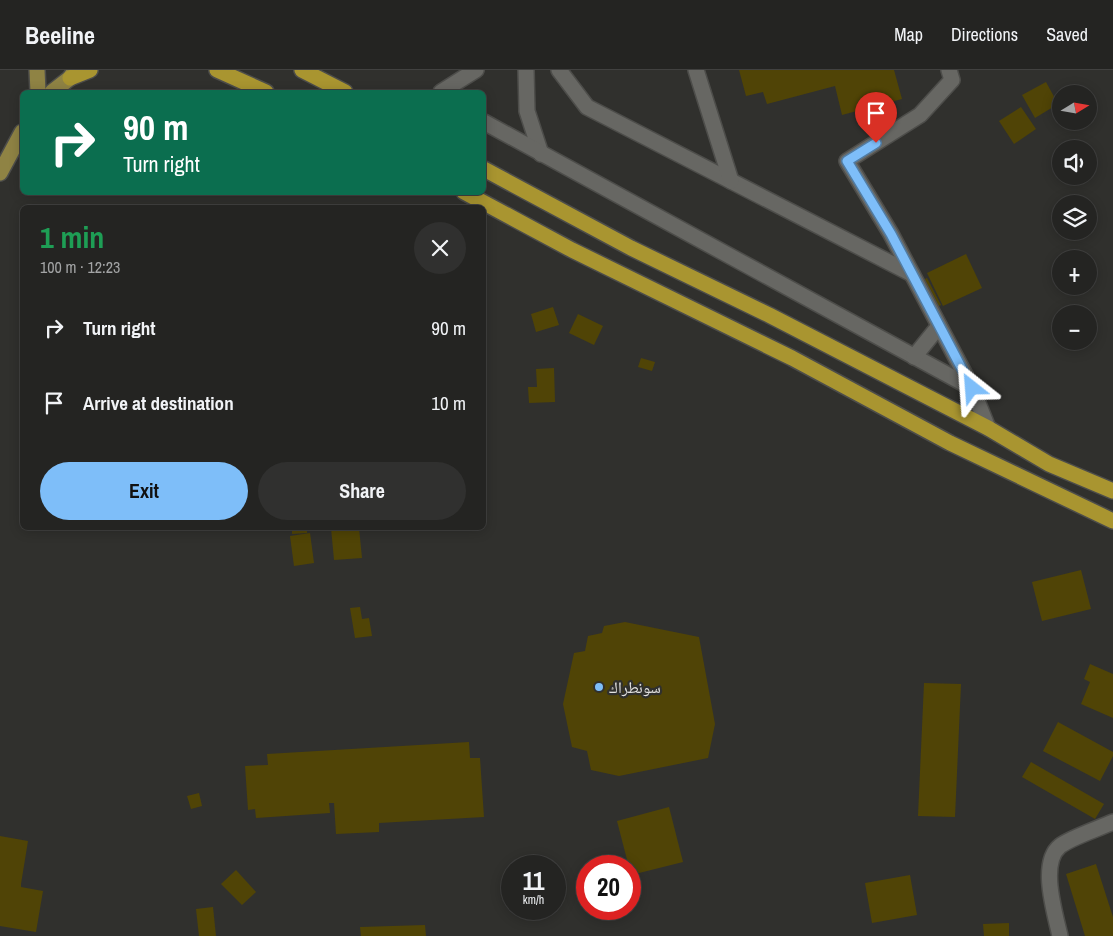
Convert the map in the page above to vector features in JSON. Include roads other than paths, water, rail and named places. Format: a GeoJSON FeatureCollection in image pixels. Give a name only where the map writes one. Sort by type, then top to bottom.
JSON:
{"type":"FeatureCollection","features":[{"type":"Feature","properties":{"kind":"highway"},"geometry":{"type":"LineString","coordinates":[[73,74],[90,70]]}},
{"type":"Feature","properties":{"kind":"highway"},"geometry":{"type":"LineString","coordinates":[[217,70],[262,90]]}},
{"type":"Feature","properties":{"kind":"highway"},"geometry":{"type":"LineString","coordinates":[[302,70],[341,90]]}},
{"type":"Feature","properties":{"kind":"highway"},"geometry":{"type":"LineString","coordinates":[[486,170],[631,248],[769,315],[988,428],[1049,464],[1113,491]]}},
{"type":"Feature","properties":{"kind":"highway"},"geometry":{"type":"LineString","coordinates":[[470,195],[598,263],[792,358],[950,443],[1113,522]]}},
{"type":"Feature","properties":{"kind":"main road"},"geometry":{"type":"LineString","coordinates":[[37,70],[38,90]]}},
{"type":"Feature","properties":{"kind":"main road"},"geometry":{"type":"LineString","coordinates":[[54,90],[73,74]]}},
{"type":"Feature","properties":{"kind":"main road"},"geometry":{"type":"LineString","coordinates":[[0,173],[20,136]]}},
{"type":"Feature","properties":{"kind":"street"},"geometry":{"type":"LineString","coordinates":[[444,90],[476,70]]}},
{"type":"Feature","properties":{"kind":"street"},"geometry":{"type":"LineString","coordinates":[[526,70],[527,111],[541,154]]}},
{"type":"Feature","properties":{"kind":"street"},"geometry":{"type":"LineString","coordinates":[[559,70],[587,107],[912,274]]}},
{"type":"Feature","properties":{"kind":"street"},"geometry":{"type":"LineString","coordinates":[[696,70],[731,181]]}},
{"type":"Feature","properties":{"kind":"street"},"geometry":{"type":"LineString","coordinates":[[949,70],[952,80],[920,115],[847,161],[912,274],[972,388],[988,428]]}},
{"type":"Feature","properties":{"kind":"street"},"geometry":{"type":"LineString","coordinates":[[486,123],[972,388]]}},
{"type":"Feature","properties":{"kind":"street"},"geometry":{"type":"LineString","coordinates":[[914,357],[939,326]]}},
{"type":"Feature","properties":{"kind":"street"},"geometry":{"type":"LineString","coordinates":[[1060,936],[1049,883],[1050,862],[1054,853],[1062,844],[1113,823]]}},
{"type":"Feature","properties":{"kind":"place","name":"سونطراك"},"geometry":{"type":"Point","coordinates":[599,687]}}]}
